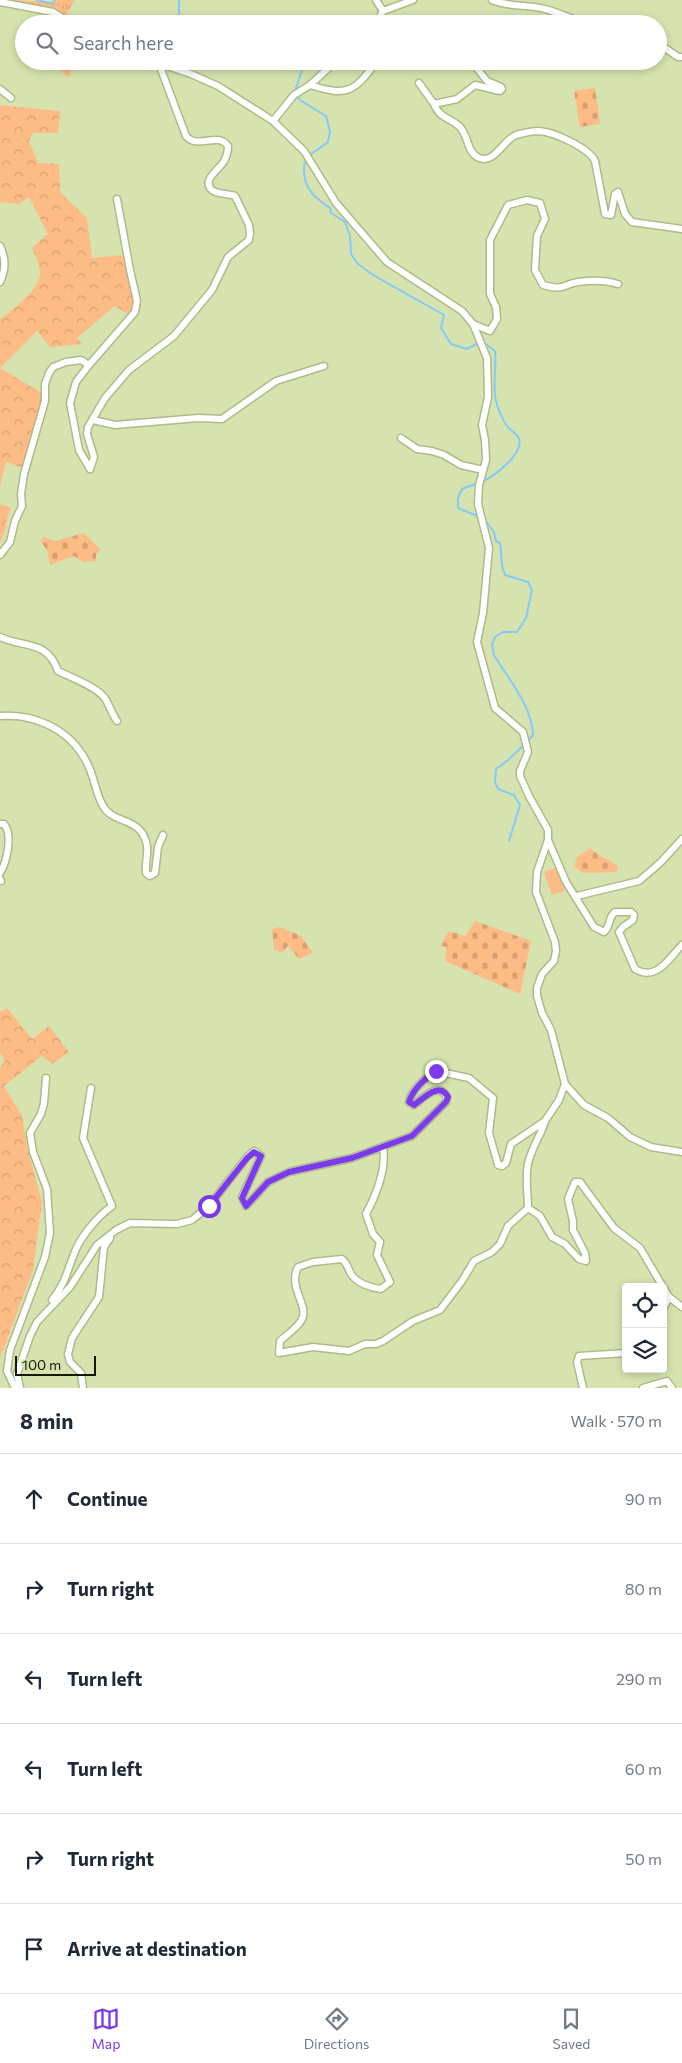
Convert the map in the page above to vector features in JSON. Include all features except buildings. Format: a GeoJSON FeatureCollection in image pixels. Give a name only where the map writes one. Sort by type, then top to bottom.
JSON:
{"type":"FeatureCollection","features":[{"type":"Feature","properties":{"kind":"street"},"geometry":{"type":"LineString","coordinates":[[376,0],[383,11]]}},
{"type":"Feature","properties":{"kind":"street"},"geometry":{"type":"LineString","coordinates":[[381,15],[383,11],[413,0]]}},
{"type":"Feature","properties":{"kind":"street"},"geometry":{"type":"LineString","coordinates":[[492,0],[510,6],[544,8],[562,15]]}},
{"type":"Feature","properties":{"kind":"street"},"geometry":{"type":"LineString","coordinates":[[0,2],[53,12],[58,15]]}},
{"type":"Feature","properties":{"kind":"street"},"geometry":{"type":"LineString","coordinates":[[667,49],[678,57],[682,57]]}},
{"type":"Feature","properties":{"kind":"street"},"geometry":{"type":"LineString","coordinates":[[117,199],[137,301],[135,312],[89,364],[76,382],[70,403],[79,450],[90,469],[94,457],[87,434],[88,427],[105,398],[129,370],[164,344],[196,310],[212,290],[228,258],[246,243],[250,233],[249,225],[235,196],[217,192],[211,189],[209,184],[211,177],[224,163],[228,146],[224,140],[219,139],[196,142],[189,140],[161,70]]}},
{"type":"Feature","properties":{"kind":"street"},"geometry":{"type":"LineString","coordinates":[[178,70],[218,86],[273,121],[304,151],[336,203],[387,262],[447,300],[462,311],[473,324],[487,358],[488,397],[482,425],[486,460],[481,478],[478,504],[489,548],[483,613],[477,646],[495,708],[518,726],[525,737],[528,752],[522,765],[520,776],[548,830],[548,840],[537,872],[536,892],[555,942],[556,951],[554,961],[542,974],[537,988],[537,996],[542,1013],[551,1030],[565,1084],[584,1105],[608,1118],[630,1137],[651,1147],[682,1152]]}},
{"type":"Feature","properties":{"kind":"street"},"geometry":{"type":"LineString","coordinates":[[273,121],[296,94],[310,85],[326,70]]}},
{"type":"Feature","properties":{"kind":"street"},"geometry":{"type":"LineString","coordinates":[[310,85],[339,92],[353,88],[365,79],[371,70]]}},
{"type":"Feature","properties":{"kind":"street"},"geometry":{"type":"LineString","coordinates":[[434,104],[457,99],[475,85],[500,91],[502,89],[501,86],[487,81],[477,70]]}},
{"type":"Feature","properties":{"kind":"street"},"geometry":{"type":"LineString","coordinates":[[420,83],[438,113],[461,128],[471,152],[478,158],[492,157],[505,142],[514,136],[538,131],[547,132],[568,140],[592,155],[595,161],[605,214],[610,215],[614,194],[618,192],[625,214],[632,222],[682,229]]}},
{"type":"Feature","properties":{"kind":"street"},"geometry":{"type":"LineString","coordinates":[[0,88],[11,98]]}},
{"type":"Feature","properties":{"kind":"street"},"geometry":{"type":"LineString","coordinates":[[473,324],[490,332],[497,319],[496,307],[490,294],[490,240],[508,205],[528,200],[540,203],[545,219],[537,236],[535,270],[543,285],[564,288],[576,282],[604,280],[618,284]]}},
{"type":"Feature","properties":{"kind":"street"},"geometry":{"type":"LineString","coordinates":[[0,246],[5,256],[5,272],[0,282]]}},
{"type":"Feature","properties":{"kind":"street"},"geometry":{"type":"LineString","coordinates":[[0,555],[10,542],[15,521],[22,506],[21,494],[24,474],[45,401],[45,384],[49,373],[53,367],[66,362],[81,360],[89,364]]}},
{"type":"Feature","properties":{"kind":"street"},"geometry":{"type":"LineString","coordinates":[[93,420],[115,425],[198,418],[227,418],[276,381],[324,366]]}},
{"type":"Feature","properties":{"kind":"street"},"geometry":{"type":"LineString","coordinates":[[401,438],[417,449],[432,451],[444,455],[461,465],[483,470]]}},
{"type":"Feature","properties":{"kind":"street"},"geometry":{"type":"LineString","coordinates":[[0,637],[11,642],[37,645],[54,658],[58,671],[94,689],[106,698],[110,712],[117,721]]}},
{"type":"Feature","properties":{"kind":"street"},"geometry":{"type":"LineString","coordinates":[[0,716],[34,719],[62,732],[77,745],[94,778],[102,805],[112,816],[138,826],[147,846],[146,873],[150,876],[155,873],[158,847],[163,835]]}},
{"type":"Feature","properties":{"kind":"street"},"geometry":{"type":"LineString","coordinates":[[0,824],[4,824],[7,827],[8,843],[3,868],[0,873]]}},
{"type":"Feature","properties":{"kind":"street"},"geometry":{"type":"LineString","coordinates":[[577,896],[639,881],[660,863],[682,839]]}},
{"type":"Feature","properties":{"kind":"street"},"geometry":{"type":"LineString","coordinates":[[548,840],[566,882],[577,896],[594,926],[604,932],[607,930],[610,918],[615,912],[631,912],[634,915],[632,920],[622,927],[620,932],[632,965],[640,972],[648,973],[662,968],[682,945]]}},
{"type":"Feature","properties":{"kind":"street"},"geometry":{"type":"LineString","coordinates":[[37,1322],[70,1287],[97,1245],[116,1230],[130,1223],[177,1224],[192,1220],[209,1206],[247,1158],[254,1152],[261,1156],[242,1198],[246,1206],[268,1182],[289,1172],[352,1158],[412,1136],[446,1102],[448,1097],[445,1092],[433,1090],[414,1105],[409,1102],[423,1081],[436,1071],[469,1078],[493,1098],[489,1133],[492,1150],[500,1166],[506,1163],[508,1151],[513,1142],[545,1121]]}},
{"type":"Feature","properties":{"kind":"street"},"geometry":{"type":"LineString","coordinates":[[15,1388],[7,1371],[10,1350],[45,1256],[50,1233],[47,1189],[33,1152],[30,1133],[41,1114],[46,1078]]}},
{"type":"Feature","properties":{"kind":"street"},"geometry":{"type":"LineString","coordinates":[[383,1148],[385,1159],[375,1198],[366,1214],[373,1234],[380,1242],[377,1255],[390,1282],[381,1290],[368,1287],[351,1274],[347,1263],[342,1258],[313,1262],[298,1267],[295,1287],[304,1308],[302,1320],[280,1341],[279,1353],[314,1347],[349,1351],[365,1344],[376,1344],[413,1321],[440,1310],[462,1281],[474,1261],[492,1252],[500,1244],[508,1226],[528,1208],[528,1166],[533,1148],[541,1135],[545,1121],[559,1100],[565,1084]]}},
{"type":"Feature","properties":{"kind":"street"},"geometry":{"type":"LineString","coordinates":[[20,1388],[17,1374],[24,1348],[37,1322],[64,1283],[74,1254],[91,1226],[99,1216],[112,1206],[83,1138],[91,1088]]}},
{"type":"Feature","properties":{"kind":"street"},"geometry":{"type":"LineString","coordinates":[[528,1208],[540,1216],[552,1237],[565,1244],[579,1259],[586,1261],[585,1253],[573,1230],[568,1199],[575,1182],[580,1182],[614,1228],[640,1248],[661,1283]]}},
{"type":"Feature","properties":{"kind":"street"},"geometry":{"type":"LineString","coordinates":[[83,1388],[81,1373],[70,1362],[68,1354],[72,1338],[99,1297],[104,1247],[116,1230]]}},
{"type":"Feature","properties":{"kind":"street"},"geometry":{"type":"LineString","coordinates":[[667,1294],[682,1307]]}},
{"type":"Feature","properties":{"kind":"street"},"geometry":{"type":"LineString","coordinates":[[667,1301],[669,1297]]}},
{"type":"Feature","properties":{"kind":"street"},"geometry":{"type":"LineString","coordinates":[[583,1388],[577,1362],[579,1356],[622,1353]]}},
{"type":"Feature","properties":{"kind":"street"},"geometry":{"type":"LineString","coordinates":[[643,1388],[667,1381],[672,1388]]}},
{"type":"Feature","properties":{"kind":"green space"},"geometry":{"type":"Polygon","coordinates":[[[10,0],[50,2],[59,0],[51,8],[10,0]]]}},
{"type":"Feature","properties":{"kind":"green space"},"geometry":{"type":"Polygon","coordinates":[[[59,0],[75,0],[66,15],[51,8],[59,0]]]}},
{"type":"Feature","properties":{"kind":"green space"},"geometry":{"type":"Polygon","coordinates":[[[60,70],[71,70],[69,77],[60,70]]]}},
{"type":"Feature","properties":{"kind":"green space"},"geometry":{"type":"Polygon","coordinates":[[[595,88],[600,124],[580,127],[574,91],[595,88]]]}},
{"type":"Feature","properties":{"kind":"green space"},"geometry":{"type":"Polygon","coordinates":[[[0,105],[60,111],[58,133],[33,133],[29,141],[38,163],[59,164],[60,192],[87,218],[92,258],[122,255],[132,286],[133,301],[132,308],[128,314],[115,306],[77,338],[82,344],[50,347],[37,331],[0,368],[0,319],[11,311],[35,287],[40,275],[40,268],[32,248],[48,234],[29,197],[19,204],[0,202],[0,105]]]}},
{"type":"Feature","properties":{"kind":"green space"},"geometry":{"type":"Polygon","coordinates":[[[0,368],[42,393],[43,401],[24,468],[6,462],[0,486],[0,368]]]}},
{"type":"Feature","properties":{"kind":"green space"},"geometry":{"type":"Polygon","coordinates":[[[0,504],[11,508],[0,542],[0,504]]]}},
{"type":"Feature","properties":{"kind":"green space"},"geometry":{"type":"Polygon","coordinates":[[[84,533],[101,550],[96,554],[96,561],[83,562],[74,556],[50,565],[47,550],[40,541],[44,537],[55,541],[84,533]]]}},
{"type":"Feature","properties":{"kind":"green space"},"geometry":{"type":"Polygon","coordinates":[[[590,848],[618,866],[617,872],[583,873],[574,866],[578,856],[590,848]]]}},
{"type":"Feature","properties":{"kind":"green space"},"geometry":{"type":"Polygon","coordinates":[[[557,867],[565,891],[552,895],[544,872],[557,867]]]}},
{"type":"Feature","properties":{"kind":"green space"},"geometry":{"type":"Polygon","coordinates":[[[475,921],[531,941],[520,994],[445,961],[447,947],[440,946],[449,931],[465,936],[475,921]]]}},
{"type":"Feature","properties":{"kind":"green space"},"geometry":{"type":"Polygon","coordinates":[[[280,927],[301,936],[313,953],[299,959],[288,946],[282,953],[274,949],[272,929],[280,927]]]}},
{"type":"Feature","properties":{"kind":"green space"},"geometry":{"type":"Polygon","coordinates":[[[7,1008],[32,1039],[49,1026],[69,1052],[52,1064],[42,1056],[4,1086],[22,1116],[27,1147],[42,1202],[33,1270],[0,1358],[0,1067],[5,1061],[0,1053],[0,1012],[7,1008]]]}},
{"type":"Feature","properties":{"kind":"waterway"},"geometry":{"type":"LineString","coordinates":[[37,0],[52,4],[55,0]]}},
{"type":"Feature","properties":{"kind":"waterway"},"geometry":{"type":"LineString","coordinates":[[179,0],[179,15]]}},
{"type":"Feature","properties":{"kind":"waterway"},"geometry":{"type":"LineString","coordinates":[[295,91],[302,70]]}},
{"type":"Feature","properties":{"kind":"waterway"},"geometry":{"type":"LineString","coordinates":[[297,95],[300,100],[326,116],[330,131],[328,142],[310,155]]}},
{"type":"Feature","properties":{"kind":"waterway"},"geometry":{"type":"LineString","coordinates":[[307,159],[304,164],[304,170],[308,188],[315,197],[330,208],[331,213],[345,222],[350,236],[351,254],[358,264],[373,275],[444,315],[441,328],[451,344],[467,349],[478,343]]}},
{"type":"Feature","properties":{"kind":"waterway"},"geometry":{"type":"LineString","coordinates":[[483,342],[495,351],[494,390],[499,411],[505,424],[518,437],[520,443],[514,456],[508,463],[483,481]]}},
{"type":"Feature","properties":{"kind":"waterway"},"geometry":{"type":"LineString","coordinates":[[478,483],[462,489],[458,498],[458,508],[480,517]]}},
{"type":"Feature","properties":{"kind":"waterway"},"geometry":{"type":"LineString","coordinates":[[484,519],[494,532],[496,541],[500,543],[505,575],[528,582],[532,590],[526,618],[517,632],[503,632],[495,637],[492,645],[494,655],[519,694],[529,714],[533,735],[528,741]]}},
{"type":"Feature","properties":{"kind":"waterway"},"geometry":{"type":"LineString","coordinates":[[509,841],[520,805],[514,795],[498,789],[495,782],[496,769],[525,744]]}},
{"type":"Feature","properties":{"kind":"route"},"geometry":{"type":"LineString","coordinates":[[209,1206],[247,1158],[254,1152],[258,1152],[261,1156],[242,1198],[243,1204],[246,1206],[268,1182],[289,1172],[300,1168],[317,1167],[374,1152],[412,1136],[446,1102],[448,1097],[445,1092],[433,1090],[414,1105],[409,1102],[423,1081],[436,1071]]}}]}
